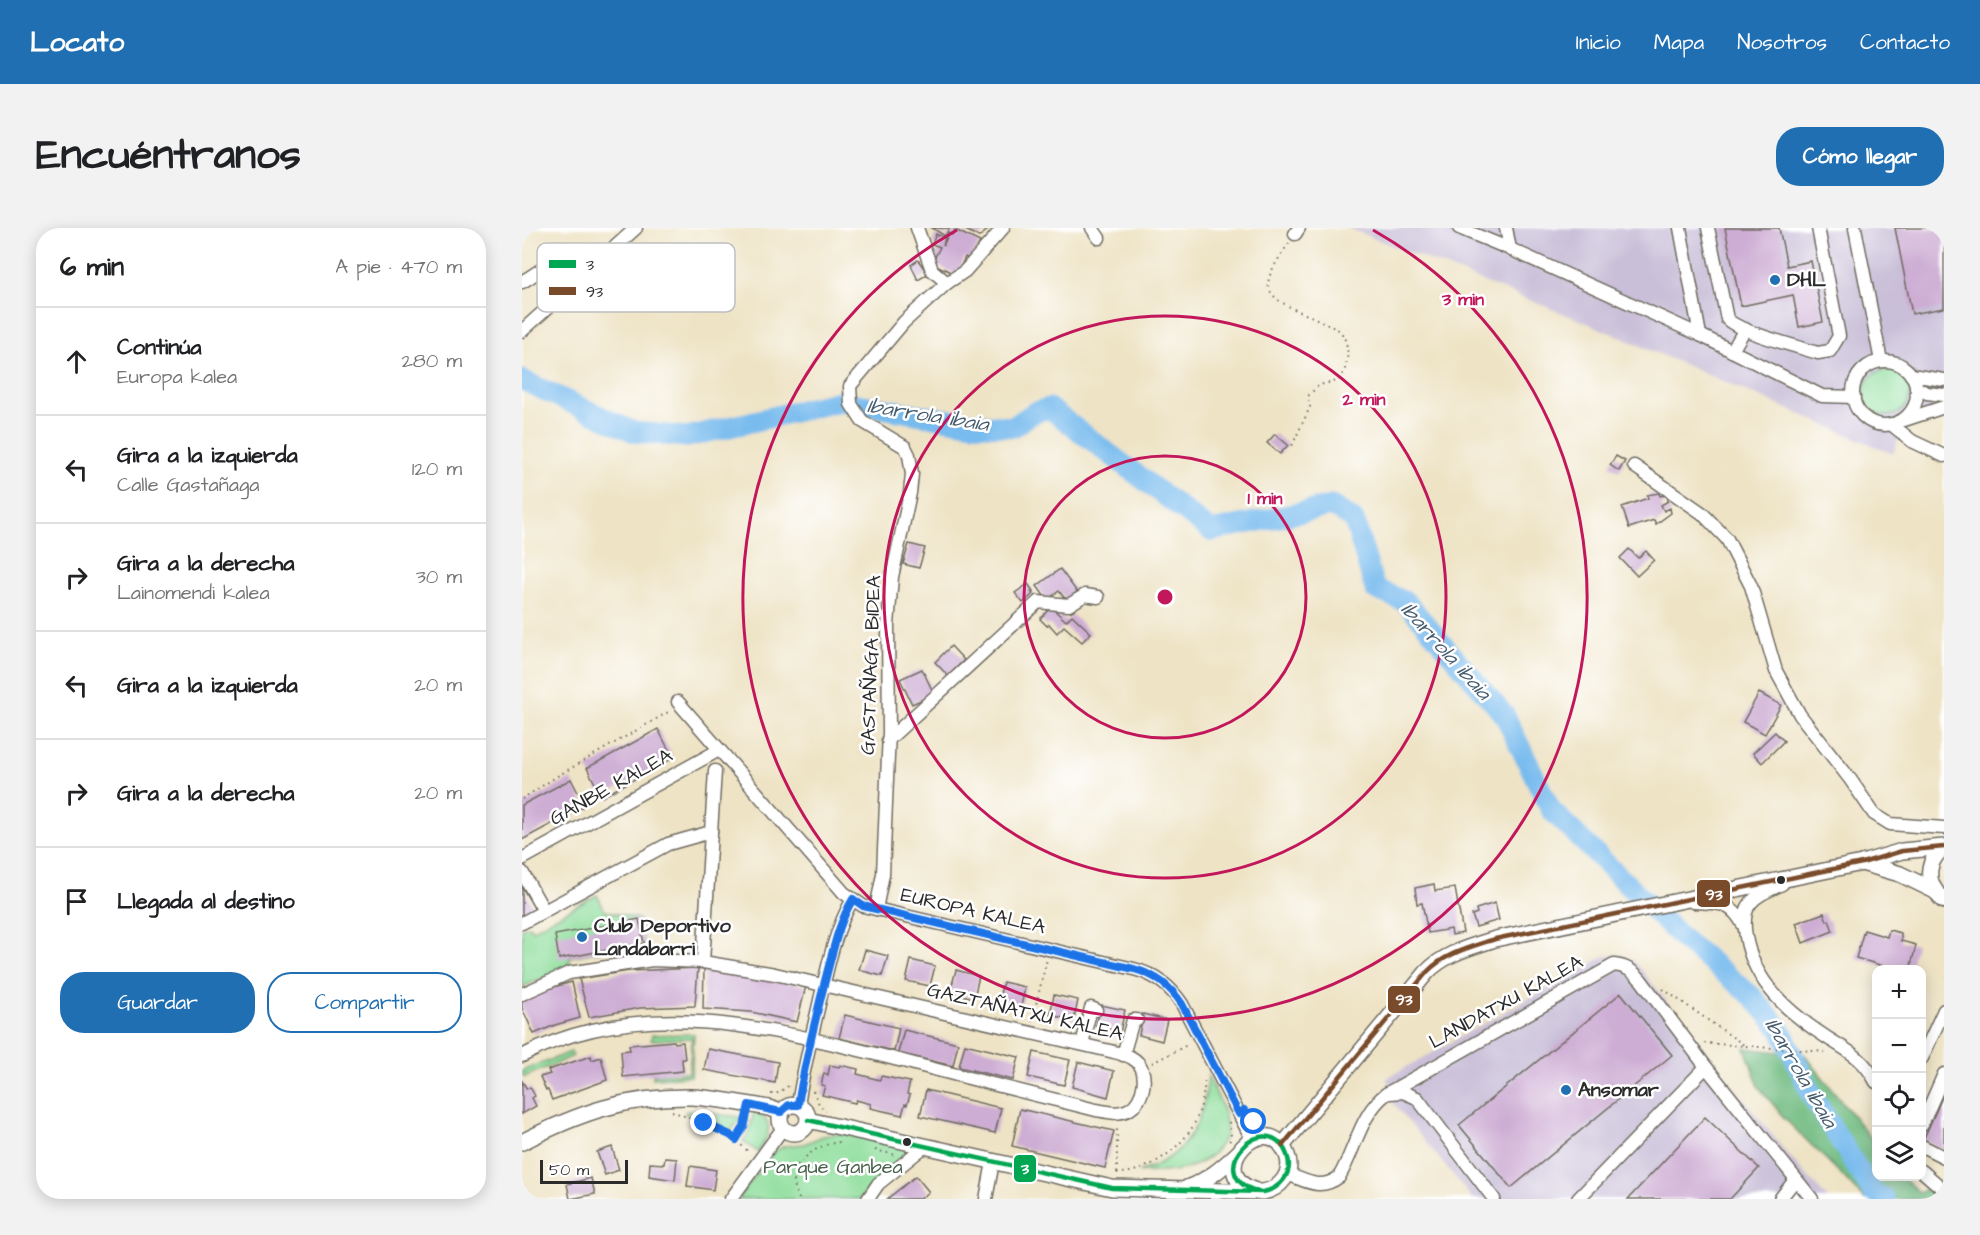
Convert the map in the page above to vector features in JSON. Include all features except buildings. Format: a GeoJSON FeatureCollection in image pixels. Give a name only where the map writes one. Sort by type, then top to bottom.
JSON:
{"type":"FeatureCollection","features":[{"type":"Feature","properties":{"kind":"main road"},"geometry":{"type":"LineString","coordinates":[[1282,1146],[1406,995],[1437,962],[1467,948],[1495,939],[1795,877],[1902,851],[1944,848]]}},
{"type":"Feature","properties":{"kind":"main road"},"geometry":{"type":"LineString","coordinates":[[1941,897],[1929,875],[1934,859],[1944,848]]}},
{"type":"Feature","properties":{"kind":"main road"},"geometry":{"type":"LineString","coordinates":[[1862,862],[1900,874],[1941,897]]}},
{"type":"Feature","properties":{"kind":"main road"},"geometry":{"type":"LineString","coordinates":[[522,1142],[588,1112],[636,1101],[693,1097],[781,1112]]}},
{"type":"Feature","properties":{"kind":"main road"},"geometry":{"type":"LineString","coordinates":[[789,1105],[798,1105],[806,1112],[808,1120],[803,1129],[788,1132],[783,1128],[780,1120],[781,1112],[789,1105]]}},
{"type":"Feature","properties":{"kind":"main road"},"geometry":{"type":"LineString","coordinates":[[808,1120],[1112,1188],[1178,1191],[1256,1191],[1275,1188],[1287,1174],[1289,1159],[1282,1146],[1271,1138],[1258,1137],[1233,1150],[1218,1173],[1178,1191]]}},
{"type":"Feature","properties":{"kind":"main road"},"geometry":{"type":"LineString","coordinates":[[1233,1150],[1236,1174],[1245,1186],[1256,1191]]}},
{"type":"Feature","properties":{"kind":"street"},"geometry":{"type":"LineString","coordinates":[[619,243],[636,228]]}},
{"type":"Feature","properties":{"kind":"street"},"geometry":{"type":"LineString","coordinates":[[917,228],[932,270],[947,283]]}},
{"type":"Feature","properties":{"kind":"street","name":"GASTAÑAGA BIDEA"},"geometry":{"type":"LineString","coordinates":[[876,909],[882,874],[888,740],[888,625],[892,577],[912,474],[909,455],[905,447],[862,421],[851,404],[850,386],[904,322],[964,270],[1003,228]]}},
{"type":"Feature","properties":{"kind":"street"},"geometry":{"type":"LineString","coordinates":[[1459,228],[1700,335],[1822,396],[1854,397]]}},
{"type":"Feature","properties":{"kind":"street"},"geometry":{"type":"LineString","coordinates":[[1506,228],[1510,249]]}},
{"type":"Feature","properties":{"kind":"street"},"geometry":{"type":"LineString","coordinates":[[1680,228],[1700,335]]}},
{"type":"Feature","properties":{"kind":"street"},"geometry":{"type":"LineString","coordinates":[[1708,228],[1727,319],[1731,324],[1818,353],[1830,351],[1839,336],[1818,228]]}},
{"type":"Feature","properties":{"kind":"street"},"geometry":{"type":"LineString","coordinates":[[1855,228],[1881,361]]}},
{"type":"Feature","properties":{"kind":"street"},"geometry":{"type":"LineString","coordinates":[[522,282],[537,273]]}},
{"type":"Feature","properties":{"kind":"street"},"geometry":{"type":"LineString","coordinates":[[522,331],[543,312]]}},
{"type":"Feature","properties":{"kind":"street"},"geometry":{"type":"LineString","coordinates":[[1732,351],[1745,329]]}},
{"type":"Feature","properties":{"kind":"street"},"geometry":{"type":"LineString","coordinates":[[1896,422],[1912,410],[1915,402],[1916,388],[1911,375],[1898,364],[1881,361],[1871,364],[1857,378],[1854,387],[1857,407],[1862,415],[1871,421],[1881,424],[1896,422],[1944,407]]}},
{"type":"Feature","properties":{"kind":"street"},"geometry":{"type":"LineString","coordinates":[[1911,375],[1944,380]]}},
{"type":"Feature","properties":{"kind":"street"},"geometry":{"type":"LineString","coordinates":[[1916,388],[1927,393],[1944,395]]}},
{"type":"Feature","properties":{"kind":"street"},"geometry":{"type":"LineString","coordinates":[[1896,422],[1912,441],[1944,456]]}},
{"type":"Feature","properties":{"kind":"street"},"geometry":{"type":"LineString","coordinates":[[1634,466],[1702,513],[1727,539],[1751,586],[1776,670],[1800,715],[1874,814],[1890,824],[1944,828]]}},
{"type":"Feature","properties":{"kind":"street"},"geometry":{"type":"LineString","coordinates":[[888,740],[1038,602],[1069,605],[1084,595],[1098,597]]}},
{"type":"Feature","properties":{"kind":"street","name":"EUROPA KALEA"},"geometry":{"type":"LineString","coordinates":[[679,704],[844,892],[863,906],[1124,966],[1152,975],[1171,988],[1182,1004],[1252,1139]]}},
{"type":"Feature","properties":{"kind":"street","name":"GANBE KALEA"},"geometry":{"type":"LineString","coordinates":[[522,859],[719,750]]}},
{"type":"Feature","properties":{"kind":"street"},"geometry":{"type":"LineString","coordinates":[[703,962],[715,771]]}},
{"type":"Feature","properties":{"kind":"street"},"geometry":{"type":"LineString","coordinates":[[522,923],[668,844],[711,832]]}},
{"type":"Feature","properties":{"kind":"street"},"geometry":{"type":"LineString","coordinates":[[522,872],[544,911]]}},
{"type":"Feature","properties":{"kind":"street"},"geometry":{"type":"LineString","coordinates":[[1795,877],[1754,898],[1746,910],[1744,926],[1747,944],[1756,970],[1793,1015],[1854,1053],[1872,1073]]}},
{"type":"Feature","properties":{"kind":"street"},"geometry":{"type":"LineString","coordinates":[[798,1105],[811,1039],[842,917],[853,899]]}},
{"type":"Feature","properties":{"kind":"street"},"geometry":{"type":"LineString","coordinates":[[1676,902],[1724,904],[1735,912],[1744,926]]}},
{"type":"Feature","properties":{"kind":"street","name":"GAZTAÑATXU KALEA"},"geometry":{"type":"LineString","coordinates":[[522,994],[569,973],[652,960],[703,962],[775,974],[1030,1032],[1123,1055],[1132,1058],[1141,1069]]}},
{"type":"Feature","properties":{"kind":"street","name":"LANDATXU KALEA"},"geometry":{"type":"LineString","coordinates":[[1386,1094],[1428,1068],[1614,965],[1623,966],[1635,973],[1641,980]]}},
{"type":"Feature","properties":{"kind":"street"},"geometry":{"type":"LineString","coordinates":[[1641,980],[1706,1067],[1812,1199]]}},
{"type":"Feature","properties":{"kind":"street"},"geometry":{"type":"LineString","coordinates":[[1079,1007],[1083,1008],[1079,1044]]}},
{"type":"Feature","properties":{"kind":"street"},"geometry":{"type":"LineString","coordinates":[[1079,1044],[1091,1008],[1096,1010]]}},
{"type":"Feature","properties":{"kind":"street"},"geometry":{"type":"LineString","coordinates":[[1926,1049],[1944,1010]]}},
{"type":"Feature","properties":{"kind":"street"},"geometry":{"type":"LineString","coordinates":[[522,1056],[579,1033],[634,1024],[686,1020],[734,1024],[811,1039],[1096,1110],[1117,1113],[1131,1109],[1140,1095],[1144,1082],[1141,1069]]}},
{"type":"Feature","properties":{"kind":"street"},"geometry":{"type":"LineString","coordinates":[[1123,1055],[1133,1020],[1137,1020]]}},
{"type":"Feature","properties":{"kind":"street"},"geometry":{"type":"LineString","coordinates":[[1578,1199],[1706,1067]]}},
{"type":"Feature","properties":{"kind":"street"},"geometry":{"type":"LineString","coordinates":[[1926,1115],[1944,1074]]}},
{"type":"Feature","properties":{"kind":"street"},"geometry":{"type":"LineString","coordinates":[[1287,1174],[1320,1185],[1330,1184],[1339,1177],[1369,1115],[1380,1099],[1386,1094],[1403,1092],[1417,1098],[1494,1199]]}},
{"type":"Feature","properties":{"kind":"street"},"geometry":{"type":"LineString","coordinates":[[731,1199],[783,1128]]}},
{"type":"Feature","properties":{"kind":"street"},"geometry":{"type":"LineString","coordinates":[[868,1199],[878,1184],[925,1146]]}},
{"type":"Feature","properties":{"kind":"street"},"geometry":{"type":"LineString","coordinates":[[1926,1148],[1944,1157]]}},
{"type":"Feature","properties":{"kind":"street"},"geometry":{"type":"LineString","coordinates":[[986,1199],[993,1162]]}},
{"type":"Feature","properties":{"kind":"street"},"geometry":{"type":"LineString","coordinates":[[1926,1174],[1944,1190]]}},
{"type":"Feature","properties":{"kind":"street"},"geometry":{"type":"LineString","coordinates":[[1780,1199],[1795,1180]]}},
{"type":"Feature","properties":{"kind":"path"},"geometry":{"type":"LineString","coordinates":[[1290,448],[1310,407],[1308,396],[1319,385],[1338,381],[1345,371],[1347,359],[1345,338],[1339,330],[1283,304],[1269,290],[1268,283],[1276,262],[1297,231]]}},
{"type":"Feature","properties":{"kind":"path"},"geometry":{"type":"LineString","coordinates":[[522,800],[559,775],[679,704]]}},
{"type":"Feature","properties":{"kind":"path"},"geometry":{"type":"LineString","coordinates":[[1030,1032],[1047,960]]}},
{"type":"Feature","properties":{"kind":"path"},"geometry":{"type":"LineString","coordinates":[[1641,980],[1651,981],[1744,1045]]}},
{"type":"Feature","properties":{"kind":"path"},"geometry":{"type":"LineString","coordinates":[[1691,1046],[1703,1043],[1744,1045],[1830,1053]]}},
{"type":"Feature","properties":{"kind":"path"},"geometry":{"type":"LineString","coordinates":[[1141,1069],[1189,1044]]}},
{"type":"Feature","properties":{"kind":"path"},"geometry":{"type":"LineString","coordinates":[[1117,1173],[1128,1173],[1155,1162],[1183,1139],[1195,1124],[1201,1108],[1206,1077]]}},
{"type":"Feature","properties":{"kind":"path"},"geometry":{"type":"LineString","coordinates":[[767,1095],[776,1094],[793,1080]]}},
{"type":"Feature","properties":{"kind":"path"},"geometry":{"type":"LineString","coordinates":[[813,1086],[813,1094],[819,1104],[830,1114]]}},
{"type":"Feature","properties":{"kind":"path"},"geometry":{"type":"LineString","coordinates":[[736,1140],[744,1127],[749,1105]]}},
{"type":"Feature","properties":{"kind":"path"},"geometry":{"type":"LineString","coordinates":[[670,1110],[730,1135],[766,1164],[793,1170]]}},
{"type":"Feature","properties":{"kind":"path"},"geometry":{"type":"LineString","coordinates":[[1112,1188],[1117,1173],[1117,1113]]}},
{"type":"Feature","properties":{"kind":"path"},"geometry":{"type":"LineString","coordinates":[[1233,1150],[1228,1120],[1239,1114]]}},
{"type":"Feature","properties":{"kind":"path"},"geometry":{"type":"LineString","coordinates":[[793,1170],[814,1149],[827,1143],[843,1142]]}},
{"type":"Feature","properties":{"kind":"path"},"geometry":{"type":"LineString","coordinates":[[866,1148],[910,1159]]}},
{"type":"Feature","properties":{"kind":"path"},"geometry":{"type":"LineString","coordinates":[[793,1170],[795,1189],[799,1199]]}},
{"type":"Feature","properties":{"kind":"shaded area"},"geometry":{"type":"Polygon","coordinates":[[[1348,228],[1944,228],[1944,417],[1901,431],[1893,454],[1582,321],[1348,228]]]}},
{"type":"Feature","properties":{"kind":"shaded area"},"geometry":{"type":"Polygon","coordinates":[[[1621,955],[1635,962],[1785,1151],[1828,1199],[1473,1199],[1394,1104],[1387,1078],[1605,956],[1621,955]]]}},
{"type":"Feature","properties":{"kind":"green space"},"geometry":{"type":"Polygon","coordinates":[[[1887,370],[1903,377],[1910,393],[1903,409],[1887,416],[1871,409],[1864,393],[1871,377],[1887,370]]]}},
{"type":"Feature","properties":{"kind":"green space","name":"Club Deportivo Landabarri"},"geometry":{"type":"Polygon","coordinates":[[[597,895],[605,911],[639,919],[644,943],[570,957],[569,967],[522,987],[522,928],[529,926],[532,930],[597,895]]]}},
{"type":"Feature","properties":{"kind":"green space"},"geometry":{"type":"Polygon","coordinates":[[[694,1034],[691,1076],[653,1078],[653,1075],[689,1073],[692,1038],[651,1040],[652,1035],[694,1034]]]}},
{"type":"Feature","properties":{"kind":"green space"},"geometry":{"type":"Polygon","coordinates":[[[1745,1048],[1805,1055],[1872,1140],[1872,1181],[1906,1181],[1920,1193],[1925,1189],[1940,1199],[1864,1199],[1785,1119],[1759,1087],[1745,1048]]]}},
{"type":"Feature","properties":{"kind":"green space"},"geometry":{"type":"Polygon","coordinates":[[[571,1052],[573,1056],[524,1077],[522,1071],[571,1052]]]}},
{"type":"Feature","properties":{"kind":"green space"},"geometry":{"type":"Polygon","coordinates":[[[1208,1076],[1225,1117],[1226,1132],[1222,1143],[1204,1161],[1193,1166],[1171,1171],[1137,1172],[1168,1158],[1189,1137],[1202,1109],[1208,1076]]]}},
{"type":"Feature","properties":{"kind":"green space"},"geometry":{"type":"Polygon","coordinates":[[[686,1111],[740,1117],[740,1119],[730,1132],[706,1120],[685,1114],[686,1111]]]}},
{"type":"Feature","properties":{"kind":"green space"},"geometry":{"type":"Polygon","coordinates":[[[754,1111],[761,1115],[768,1124],[767,1135],[758,1152],[743,1141],[749,1134],[754,1111]]]}},
{"type":"Feature","properties":{"kind":"green space","name":"Parque Ganbea"},"geometry":{"type":"Polygon","coordinates":[[[835,1134],[847,1134],[914,1150],[859,1199],[738,1199],[774,1151],[785,1146],[804,1144],[835,1134]]]}},
{"type":"Feature","properties":{"kind":"waterway","name":"Ibarrola ibaia"},"geometry":{"type":"LineString","coordinates":[[522,380],[634,432],[687,437],[840,401],[973,424],[1013,427],[1033,413],[1049,408],[1211,531],[1332,506],[1354,520],[1375,589],[1406,602],[1505,716],[1551,810],[1683,939],[1753,997],[1781,1030],[1814,1099],[1872,1191],[1884,1199]]}},
{"type":"Feature","properties":{"kind":"transit line","name":"93"},"geometry":{"type":"LineString","coordinates":[[1282,1146],[1427,972],[1434,965],[1459,951],[1495,939],[1862,863],[1902,851],[1944,847]]}},
{"type":"Feature","properties":{"kind":"transit line","name":"3"},"geometry":{"type":"LineString","coordinates":[[808,1120],[1112,1188],[1263,1192],[1280,1184],[1289,1168],[1287,1155],[1278,1141],[1266,1137],[1254,1139],[1243,1147],[1236,1158],[1234,1171],[1240,1182],[1256,1191]]}},
{"type":"Feature","properties":{"kind":"place","name":"DHL"},"geometry":{"type":"Point","coordinates":[1775,280]}},
{"type":"Feature","properties":{"kind":"place","name":"Club Deportivo Landabarri"},"geometry":{"type":"Point","coordinates":[582,937]}},
{"type":"Feature","properties":{"kind":"place","name":"Ansomar"},"geometry":{"type":"Point","coordinates":[1566,1090]}},
{"type":"Feature","properties":{"kind":"route"},"geometry":{"type":"LineString","coordinates":[[704,1123],[736,1140],[744,1127],[749,1105],[781,1112],[789,1105],[798,1105],[805,1066],[842,917],[853,899],[863,906],[1143,971],[1152,975],[1171,988],[1182,1004],[1239,1114],[1244,1110],[1254,1122]]}}]}
